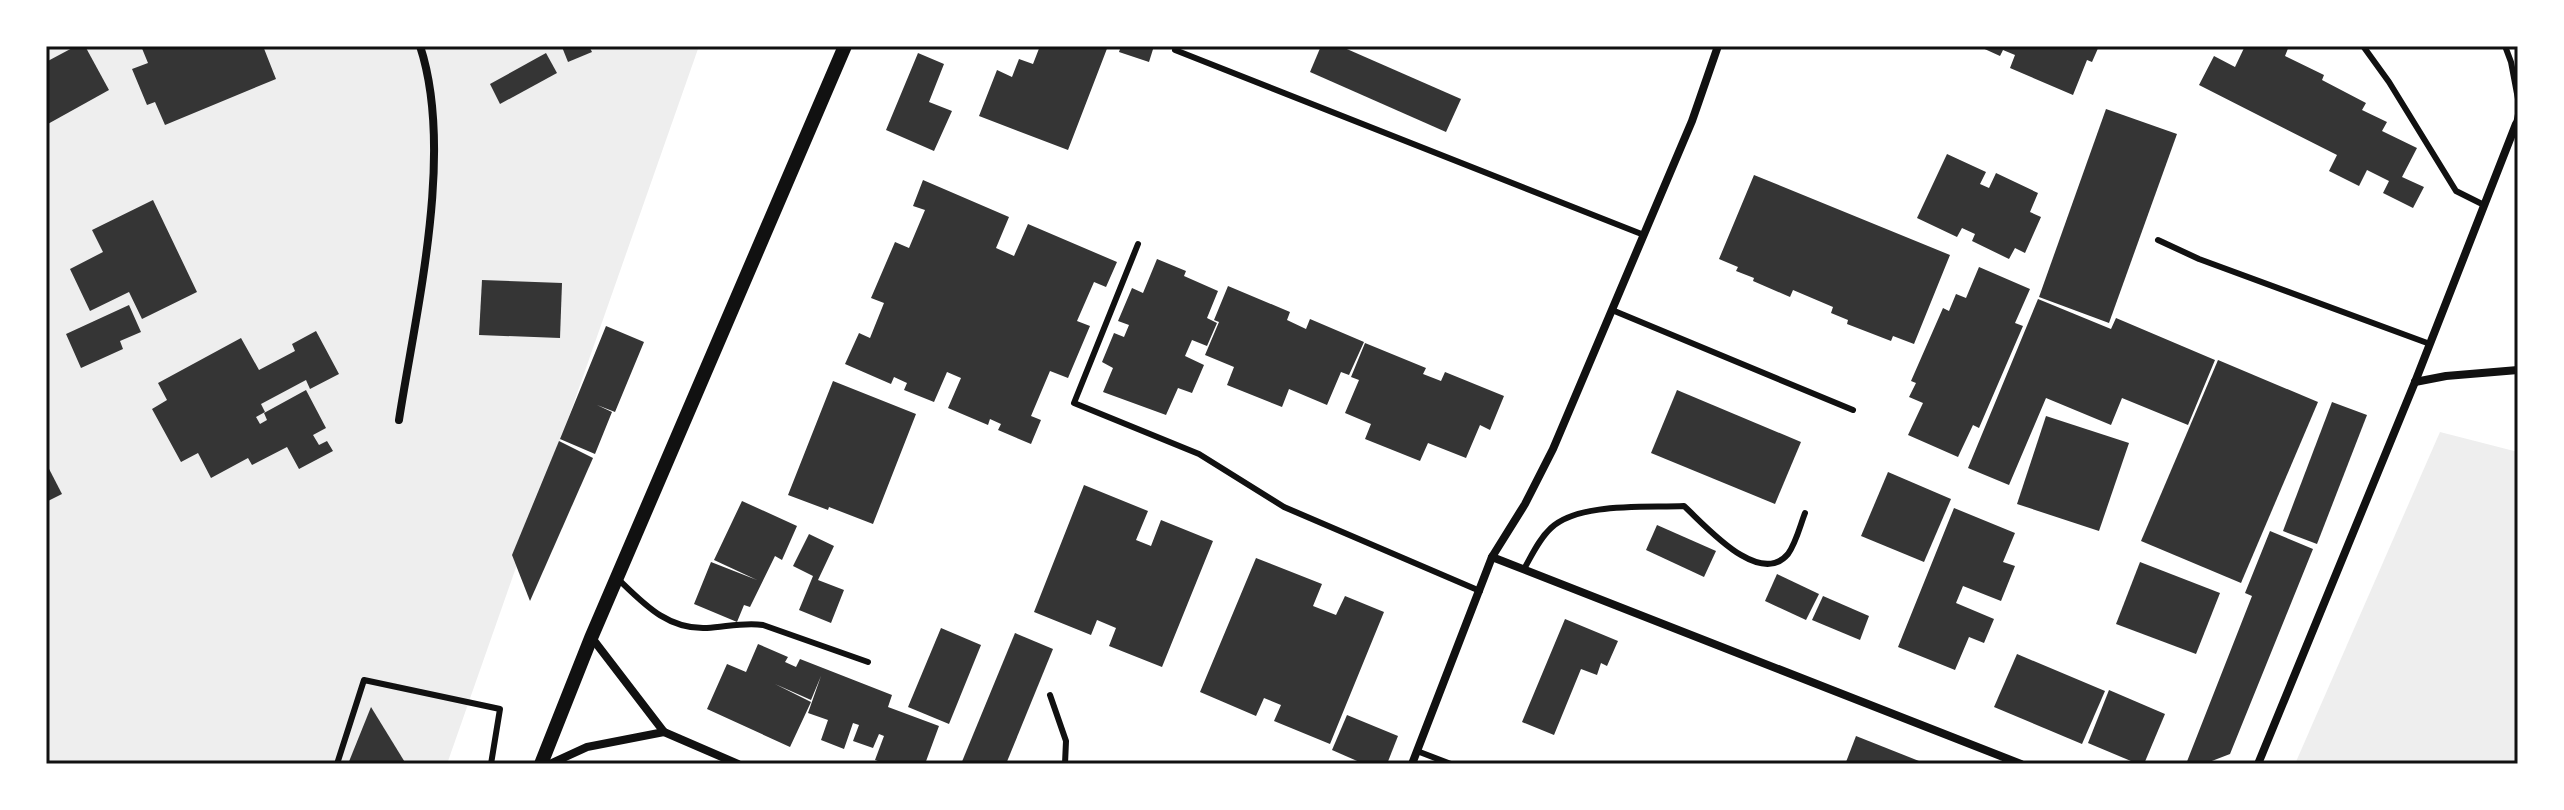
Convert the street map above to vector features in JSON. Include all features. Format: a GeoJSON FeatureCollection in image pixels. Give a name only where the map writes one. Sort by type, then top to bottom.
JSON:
{"type":"FeatureCollection","features":[{"type":"Feature","properties":{"kind":"street"},"geometry":{"type":"LineString","coordinates":[[399,420],[429,230],[433,100],[420,46]]}},
{"type":"Feature","properties":{"kind":"street"},"geometry":{"type":"LineString","coordinates":[[541,764],[591,638],[845,46]]}},
{"type":"Feature","properties":{"kind":"street"},"geometry":{"type":"LineString","coordinates":[[1412,764],[1492,557],[1525,504],[1553,449],[1692,121],[1718,46]]}},
{"type":"Feature","properties":{"kind":"street"},"geometry":{"type":"LineString","coordinates":[[2258,764],[2415,382],[2517,119]]}},
{"type":"Feature","properties":{"kind":"street"},"geometry":{"type":"LineString","coordinates":[[2415,382],[2518,370]]}},
{"type":"Feature","properties":{"kind":"street"},"geometry":{"type":"LineString","coordinates":[[1492,557],[2021,764]]}},
{"type":"Feature","properties":{"kind":"street"},"geometry":{"type":"LineString","coordinates":[[591,638],[664,732],[738,764]]}},
{"type":"Feature","properties":{"kind":"street"},"geometry":{"type":"LineString","coordinates":[[550,764],[587,747],[664,732]]}},
{"type":"Feature","properties":{"kind":"lane"},"geometry":{"type":"LineString","coordinates":[[2363,46],[2389,82],[2456,191],[2484,205]]}},
{"type":"Feature","properties":{"kind":"lane"},"geometry":{"type":"LineString","coordinates":[[2505,46],[2518,99]]}},
{"type":"Feature","properties":{"kind":"lane"},"geometry":{"type":"LineString","coordinates":[[1175,50],[1644,235]]}},
{"type":"Feature","properties":{"kind":"lane"},"geometry":{"type":"LineString","coordinates":[[2158,240],[2199,259],[2430,344]]}},
{"type":"Feature","properties":{"kind":"lane"},"geometry":{"type":"LineString","coordinates":[[1138,244],[1074,403],[1199,454],[1284,507],[1480,591]]}},
{"type":"Feature","properties":{"kind":"lane"},"geometry":{"type":"LineString","coordinates":[[1612,310],[1853,410]]}},
{"type":"Feature","properties":{"kind":"lane"},"geometry":{"type":"LineString","coordinates":[[1524,569],[1547,533],[1574,513],[1684,506],[1743,558],[1763,565],[1783,559],[1790,551],[1805,513]]}},
{"type":"Feature","properties":{"kind":"lane"},"geometry":{"type":"LineString","coordinates":[[617,578],[657,615],[673,623],[705,628],[750,623],[763,625],[868,662]]}},
{"type":"Feature","properties":{"kind":"lane"},"geometry":{"type":"LineString","coordinates":[[337,764],[364,680],[500,709],[491,764]]}},
{"type":"Feature","properties":{"kind":"lane"},"geometry":{"type":"LineString","coordinates":[[1050,695],[1066,741],[1065,764]]}},
{"type":"Feature","properties":{"kind":"lane"},"geometry":{"type":"LineString","coordinates":[[1417,751],[1451,764]]}},
{"type":"Feature","properties":{"kind":"shaded area"},"geometry":{"type":"Polygon","coordinates":[[[46,46],[699,46],[447,764],[46,764],[46,46]]]}},
{"type":"Feature","properties":{"kind":"shaded area"},"geometry":{"type":"Polygon","coordinates":[[[2440,432],[2518,452],[2518,764],[2295,764],[2440,432]]]}},
{"type":"Feature","properties":{"kind":"building"},"geometry":{"type":"Polygon","coordinates":[[[76,46],[85,46],[109,90],[46,125],[46,62],[76,46]]]}},
{"type":"Feature","properties":{"kind":"building"},"geometry":{"type":"Polygon","coordinates":[[[141,46],[263,46],[276,79],[165,125],[155,102],[147,105],[132,69],[148,63],[141,46]]]}},
{"type":"Feature","properties":{"kind":"building"},"geometry":{"type":"Polygon","coordinates":[[[589,46],[592,52],[568,62],[562,47],[589,46]]]}},
{"type":"Feature","properties":{"kind":"building"},"geometry":{"type":"Polygon","coordinates":[[[1040,46],[1108,46],[1068,150],[979,116],[997,70],[1012,77],[1019,59],[1033,64],[1040,46]]]}},
{"type":"Feature","properties":{"kind":"building"},"geometry":{"type":"Polygon","coordinates":[[[1121,46],[1154,46],[1149,62],[1119,52],[1121,46]]]}},
{"type":"Feature","properties":{"kind":"building"},"geometry":{"type":"Polygon","coordinates":[[[1321,46],[1340,46],[1461,99],[1446,132],[1310,72],[1321,46]]]}},
{"type":"Feature","properties":{"kind":"building"},"geometry":{"type":"Polygon","coordinates":[[[1978,46],[2099,46],[2092,62],[2087,60],[2073,95],[2010,68],[2015,55],[2003,50],[2000,56],[1978,46]]]}},
{"type":"Feature","properties":{"kind":"building"},"geometry":{"type":"Polygon","coordinates":[[[2245,46],[2289,46],[2285,56],[2324,75],[2322,80],[2366,103],[2362,110],[2387,122],[2382,131],[2417,148],[2402,177],[2424,187],[2413,208],[2383,193],[2389,181],[2367,170],[2359,186],[2329,171],[2337,155],[2199,85],[2214,56],[2235,67],[2245,46]]]}},
{"type":"Feature","properties":{"kind":"building"},"geometry":{"type":"Polygon","coordinates":[[[546,53],[557,73],[500,104],[490,84],[546,53]]]}},
{"type":"Feature","properties":{"kind":"building"},"geometry":{"type":"Polygon","coordinates":[[[918,53],[944,64],[929,102],[952,111],[934,151],[886,130],[918,53]]]}},
{"type":"Feature","properties":{"kind":"building"},"geometry":{"type":"Polygon","coordinates":[[[2106,109],[2177,134],[2109,323],[2039,297],[2106,109]]]}},
{"type":"Feature","properties":{"kind":"building"},"geometry":{"type":"Polygon","coordinates":[[[1947,154],[1986,172],[1980,184],[1989,188],[1996,173],[2038,193],[2030,212],[2041,217],[2025,253],[2015,248],[2009,259],[1972,241],[1975,234],[1962,228],[1957,237],[1917,218],[1947,154]]]}},
{"type":"Feature","properties":{"kind":"building"},"geometry":{"type":"Polygon","coordinates":[[[1754,175],[1950,255],[1914,344],[1893,336],[1891,341],[1847,324],[1848,320],[1831,313],[1833,307],[1793,290],[1790,297],[1753,281],[1754,278],[1736,271],[1738,267],[1719,259],[1754,175]]]}},
{"type":"Feature","properties":{"kind":"building"},"geometry":{"type":"Polygon","coordinates":[[[923,180],[1009,217],[996,248],[1014,256],[1028,224],[1117,262],[1106,287],[1094,282],[1077,321],[1090,326],[1068,378],[1050,371],[1031,416],[1041,420],[1031,444],[998,430],[1001,424],[990,419],[988,425],[948,408],[961,378],[947,372],[934,402],[904,390],[907,383],[894,377],[891,384],[845,364],[859,333],[870,338],[884,303],[871,298],[895,242],[909,248],[925,210],[913,206],[923,180]]]}},
{"type":"Feature","properties":{"kind":"building"},"geometry":{"type":"Polygon","coordinates":[[[153,200],[197,292],[142,319],[129,292],[90,311],[70,269],[103,252],[92,230],[153,200]]]}},
{"type":"Feature","properties":{"kind":"building"},"geometry":{"type":"Polygon","coordinates":[[[1157,259],[1186,271],[1184,276],[1218,291],[1207,318],[1217,323],[1207,346],[1192,340],[1185,356],[1204,365],[1192,393],[1178,388],[1166,415],[1103,392],[1113,368],[1102,362],[1114,333],[1124,337],[1129,325],[1118,321],[1132,288],[1143,293],[1157,259]]]}},
{"type":"Feature","properties":{"kind":"building"},"geometry":{"type":"Polygon","coordinates":[[[1979,267],[2030,289],[2015,323],[2023,326],[1979,428],[1973,425],[1958,457],[1908,435],[1923,403],[1909,397],[1916,383],[1911,381],[1943,308],[1949,311],[1956,294],[1966,298],[1979,267]]]}},
{"type":"Feature","properties":{"kind":"building"},"geometry":{"type":"Polygon","coordinates":[[[482,280],[562,283],[560,338],[479,335],[482,280]]]}},
{"type":"Feature","properties":{"kind":"building"},"geometry":{"type":"Polygon","coordinates":[[[1228,286],[1290,312],[1287,320],[1306,329],[1310,319],[1364,342],[1349,375],[1341,372],[1327,405],[1289,389],[1282,407],[1227,385],[1234,367],[1205,355],[1219,322],[1214,320],[1228,286]]]}},
{"type":"Feature","properties":{"kind":"building"},"geometry":{"type":"Polygon","coordinates":[[[2038,299],[2111,329],[2116,318],[2215,360],[2188,425],[2122,398],[2111,425],[2046,398],[2009,485],[1968,468],[2038,299]]]}},
{"type":"Feature","properties":{"kind":"building"},"geometry":{"type":"Polygon","coordinates":[[[129,305],[141,332],[120,341],[123,349],[81,368],[66,334],[129,305]]]}},
{"type":"Feature","properties":{"kind":"building"},"geometry":{"type":"Polygon","coordinates":[[[606,326],[644,342],[615,412],[597,405],[612,412],[595,454],[560,439],[606,326]]]}},
{"type":"Feature","properties":{"kind":"building"},"geometry":{"type":"Polygon","coordinates":[[[316,331],[339,374],[310,389],[306,380],[261,404],[265,412],[256,417],[260,424],[267,420],[264,413],[306,390],[326,428],[313,435],[319,445],[327,441],[333,451],[299,469],[287,447],[252,465],[248,458],[211,478],[198,453],[181,462],[152,409],[167,400],[158,383],[241,338],[259,370],[295,351],[292,344],[316,331]]]}},
{"type":"Feature","properties":{"kind":"building"},"geometry":{"type":"Polygon","coordinates":[[[1365,343],[1426,368],[1423,374],[1441,381],[1445,372],[1504,396],[1490,430],[1480,425],[1466,458],[1428,443],[1420,461],[1365,439],[1371,424],[1345,413],[1359,380],[1351,377],[1365,343]]]}},
{"type":"Feature","properties":{"kind":"building"},"geometry":{"type":"Polygon","coordinates":[[[2218,360],[2318,402],[2241,583],[2141,541],[2218,360]]]}},
{"type":"Feature","properties":{"kind":"building"},"geometry":{"type":"Polygon","coordinates":[[[833,381],[916,414],[873,524],[788,495],[833,381]]]}},
{"type":"Feature","properties":{"kind":"building"},"geometry":{"type":"Polygon","coordinates":[[[1677,390],[1801,442],[1775,504],[1651,453],[1677,390]]]}},
{"type":"Feature","properties":{"kind":"building"},"geometry":{"type":"Polygon","coordinates":[[[2332,402],[2367,415],[2317,544],[2283,531],[2332,402]]]}},
{"type":"Feature","properties":{"kind":"building"},"geometry":{"type":"Polygon","coordinates":[[[2046,416],[2129,443],[2099,531],[2017,504],[2046,416]]]}},
{"type":"Feature","properties":{"kind":"building"},"geometry":{"type":"Polygon","coordinates":[[[559,441],[593,458],[530,601],[512,555],[559,441]]]}},
{"type":"Feature","properties":{"kind":"building"},"geometry":{"type":"Polygon","coordinates":[[[46,463],[62,494],[46,502],[46,463]]]}},
{"type":"Feature","properties":{"kind":"building"},"geometry":{"type":"Polygon","coordinates":[[[1888,472],[1951,499],[1924,562],[1861,536],[1888,472]]]}},
{"type":"Feature","properties":{"kind":"building"},"geometry":{"type":"Polygon","coordinates":[[[1084,485],[1148,511],[1136,540],[1151,546],[1161,520],[1213,541],[1162,667],[1109,646],[1116,628],[1097,620],[1091,635],[1034,612],[1084,485]]]}},
{"type":"Feature","properties":{"kind":"building"},"geometry":{"type":"Polygon","coordinates":[[[742,501],[797,526],[782,560],[775,556],[750,607],[744,605],[737,622],[694,604],[711,562],[757,580],[714,560],[742,501]]]}},
{"type":"Feature","properties":{"kind":"building"},"geometry":{"type":"Polygon","coordinates":[[[1954,508],[2015,533],[2003,562],[2015,566],[2001,601],[1963,586],[1956,603],[1994,619],[1984,643],[1969,637],[1955,670],[1898,647],[1954,508]]]}},
{"type":"Feature","properties":{"kind":"building"},"geometry":{"type":"Polygon","coordinates":[[[1657,525],[1716,551],[1704,577],[1646,550],[1657,525]]]}},
{"type":"Feature","properties":{"kind":"building"},"geometry":{"type":"Polygon","coordinates":[[[2270,531],[2313,549],[2230,754],[2204,764],[2186,764],[2252,596],[2245,593],[2270,531]]]}},
{"type":"Feature","properties":{"kind":"building"},"geometry":{"type":"Polygon","coordinates":[[[809,534],[834,546],[818,580],[844,590],[831,623],[799,610],[813,576],[793,566],[809,534]]]}},
{"type":"Feature","properties":{"kind":"building"},"geometry":{"type":"Polygon","coordinates":[[[1256,558],[1322,584],[1313,606],[1336,615],[1345,596],[1384,612],[1330,744],[1274,721],[1281,705],[1264,698],[1256,716],[1200,692],[1256,558]]]}},
{"type":"Feature","properties":{"kind":"building"},"geometry":{"type":"Polygon","coordinates":[[[2140,562],[2220,593],[2196,654],[2116,624],[2140,562]]]}},
{"type":"Feature","properties":{"kind":"building"},"geometry":{"type":"Polygon","coordinates":[[[1777,574],[1819,594],[1806,620],[1765,601],[1777,574]]]}},
{"type":"Feature","properties":{"kind":"building"},"geometry":{"type":"Polygon","coordinates":[[[1823,596],[1869,616],[1860,640],[1812,620],[1823,596]]]}},
{"type":"Feature","properties":{"kind":"building"},"geometry":{"type":"Polygon","coordinates":[[[1565,619],[1618,641],[1607,666],[1601,663],[1597,675],[1581,669],[1554,735],[1522,722],[1565,619]]]}},
{"type":"Feature","properties":{"kind":"building"},"geometry":{"type":"Polygon","coordinates":[[[941,628],[981,645],[949,724],[908,707],[941,628]]]}},
{"type":"Feature","properties":{"kind":"building"},"geometry":{"type":"Polygon","coordinates":[[[1015,633],[1053,649],[1006,764],[961,764],[1015,633]]]}},
{"type":"Feature","properties":{"kind":"building"},"geometry":{"type":"Polygon","coordinates":[[[758,644],[788,657],[785,662],[796,667],[800,659],[892,695],[888,707],[939,726],[925,764],[886,764],[875,760],[884,736],[879,734],[873,748],[853,741],[859,725],[853,723],[844,749],[821,740],[828,720],[808,713],[821,676],[811,700],[775,684],[811,702],[790,747],[707,709],[727,664],[746,672],[758,644]]]}},
{"type":"Feature","properties":{"kind":"building"},"geometry":{"type":"Polygon","coordinates":[[[2017,654],[2105,691],[2082,744],[1994,707],[2017,654]]]}},
{"type":"Feature","properties":{"kind":"building"},"geometry":{"type":"Polygon","coordinates":[[[2109,690],[2165,714],[2144,764],[2088,743],[2109,690]]]}},
{"type":"Feature","properties":{"kind":"building"},"geometry":{"type":"Polygon","coordinates":[[[371,707],[406,764],[348,764],[371,707]]]}},
{"type":"Feature","properties":{"kind":"building"},"geometry":{"type":"Polygon","coordinates":[[[1347,715],[1398,736],[1387,764],[1364,764],[1332,750],[1347,715]]]}},
{"type":"Feature","properties":{"kind":"building"},"geometry":{"type":"Polygon","coordinates":[[[1856,736],[1919,761],[1918,764],[1846,762],[1856,736]]]}}]}
